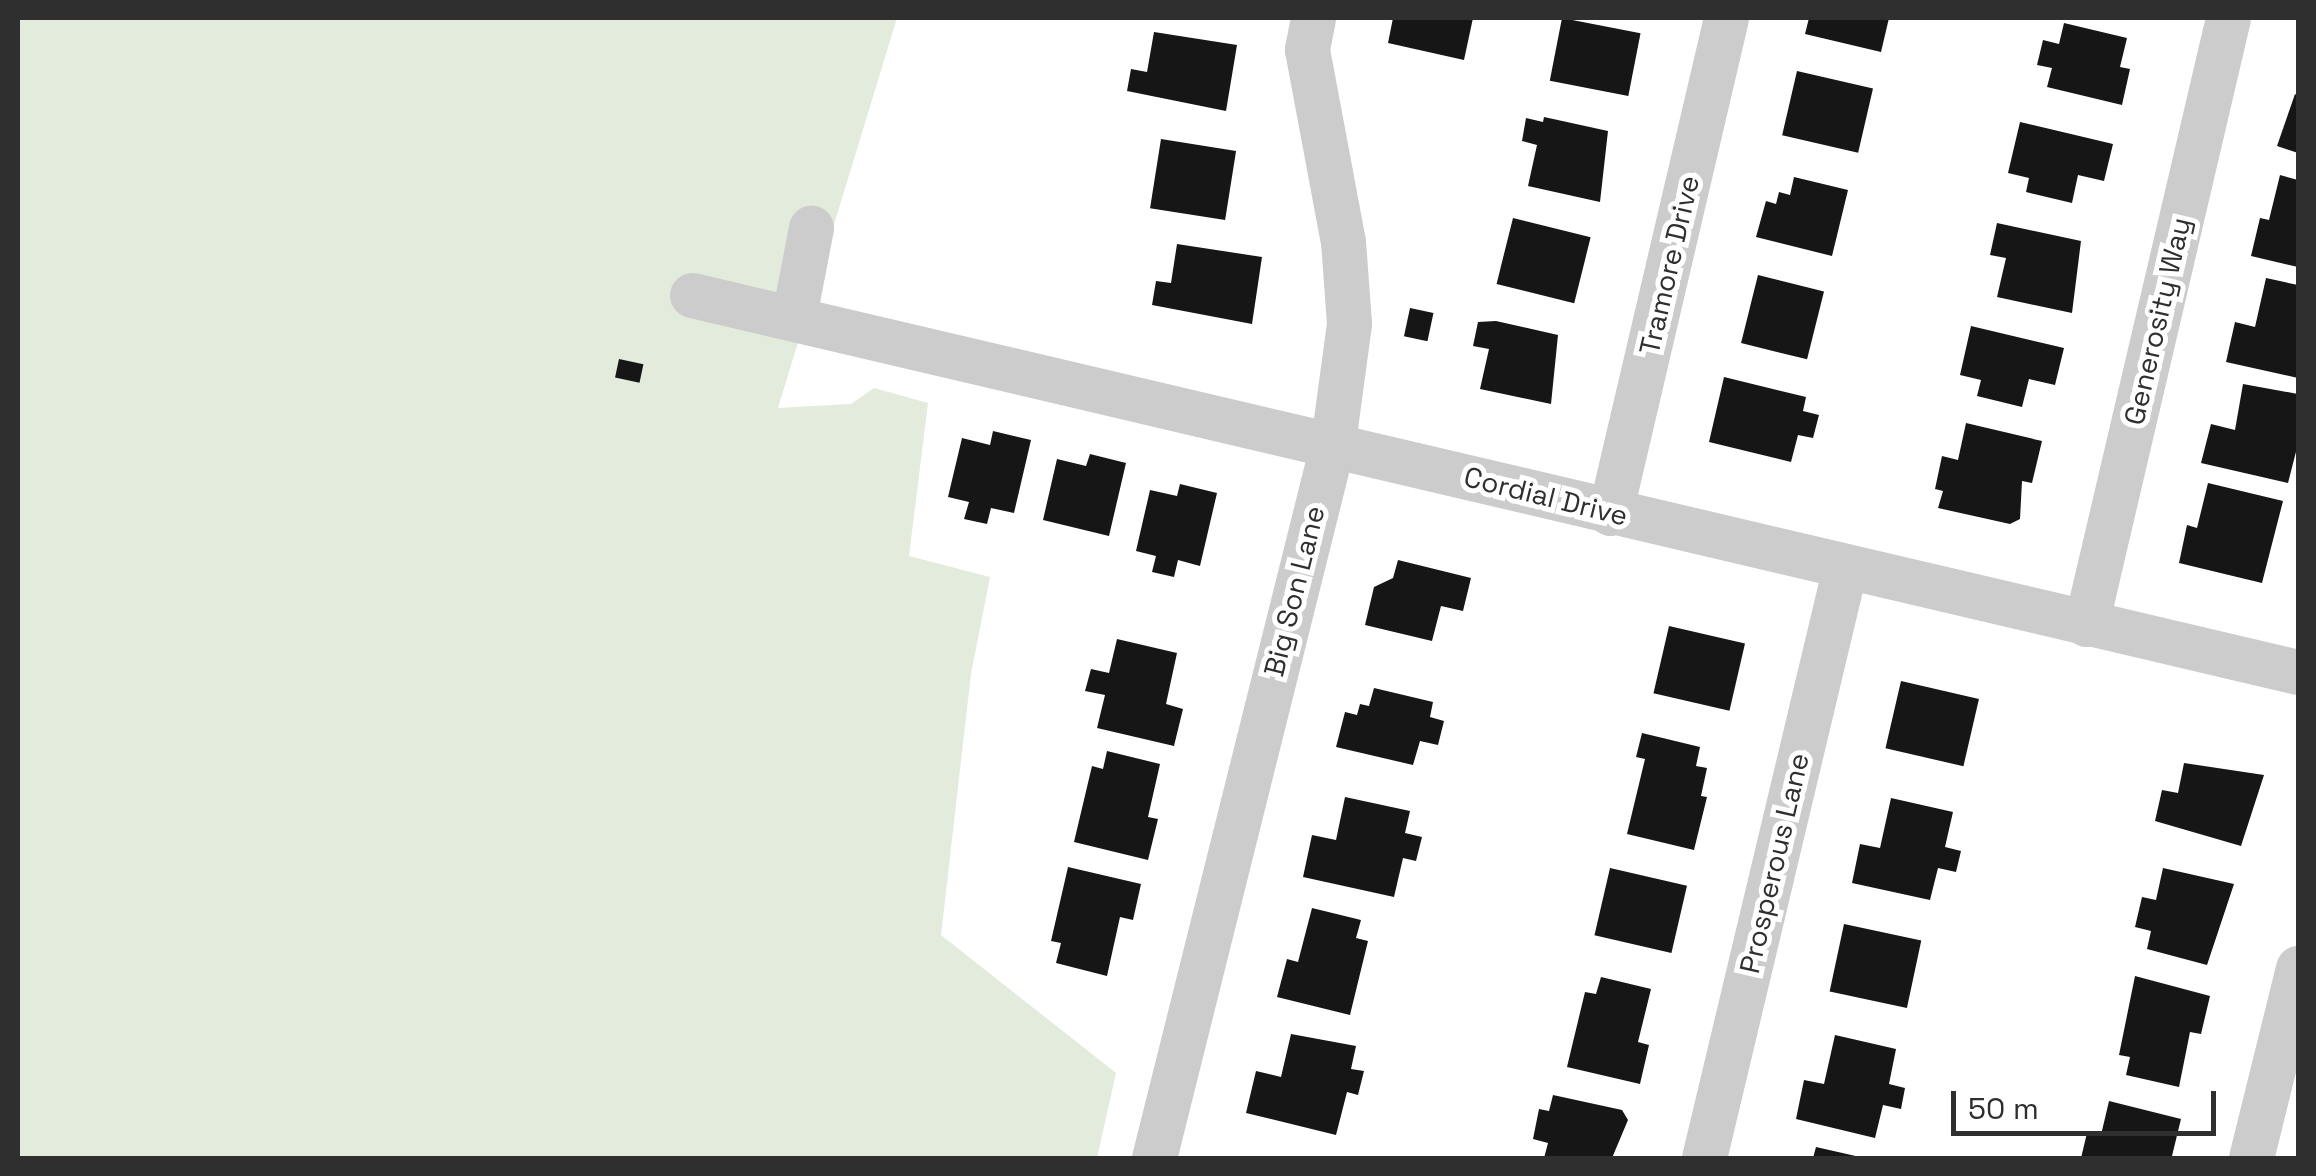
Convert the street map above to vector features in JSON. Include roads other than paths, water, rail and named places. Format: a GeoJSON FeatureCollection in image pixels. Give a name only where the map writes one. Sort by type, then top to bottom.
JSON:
{"type":"FeatureCollection","features":[{"type":"Feature","properties":{"kind":"street","name":"Big Son Lane"},"geometry":{"type":"LineString","coordinates":[[1154,1158],[1333,442],[1349,323],[1343,242],[1306,49],[1314,18]]}},
{"type":"Feature","properties":{"kind":"street","name":"Tramore Drive"},"geometry":{"type":"LineString","coordinates":[[1610,512],[1726,18]]}},
{"type":"Feature","properties":{"kind":"street","name":"Generosity Way"},"geometry":{"type":"LineString","coordinates":[[2086,624],[2228,18]]}},
{"type":"Feature","properties":{"kind":"street"},"geometry":{"type":"LineString","coordinates":[[794,316],[811,228]]}},
{"type":"Feature","properties":{"kind":"street","name":"Cordial Drive"},"geometry":{"type":"LineString","coordinates":[[692,295],[1333,442],[1610,512],[2298,672]]}},
{"type":"Feature","properties":{"kind":"street","name":"Prosperous Lane"},"geometry":{"type":"LineString","coordinates":[[1704,1158],[1845,566]]}},
{"type":"Feature","properties":{"kind":"street"},"geometry":{"type":"LineString","coordinates":[[2252,1158],[2298,968]]}}]}
